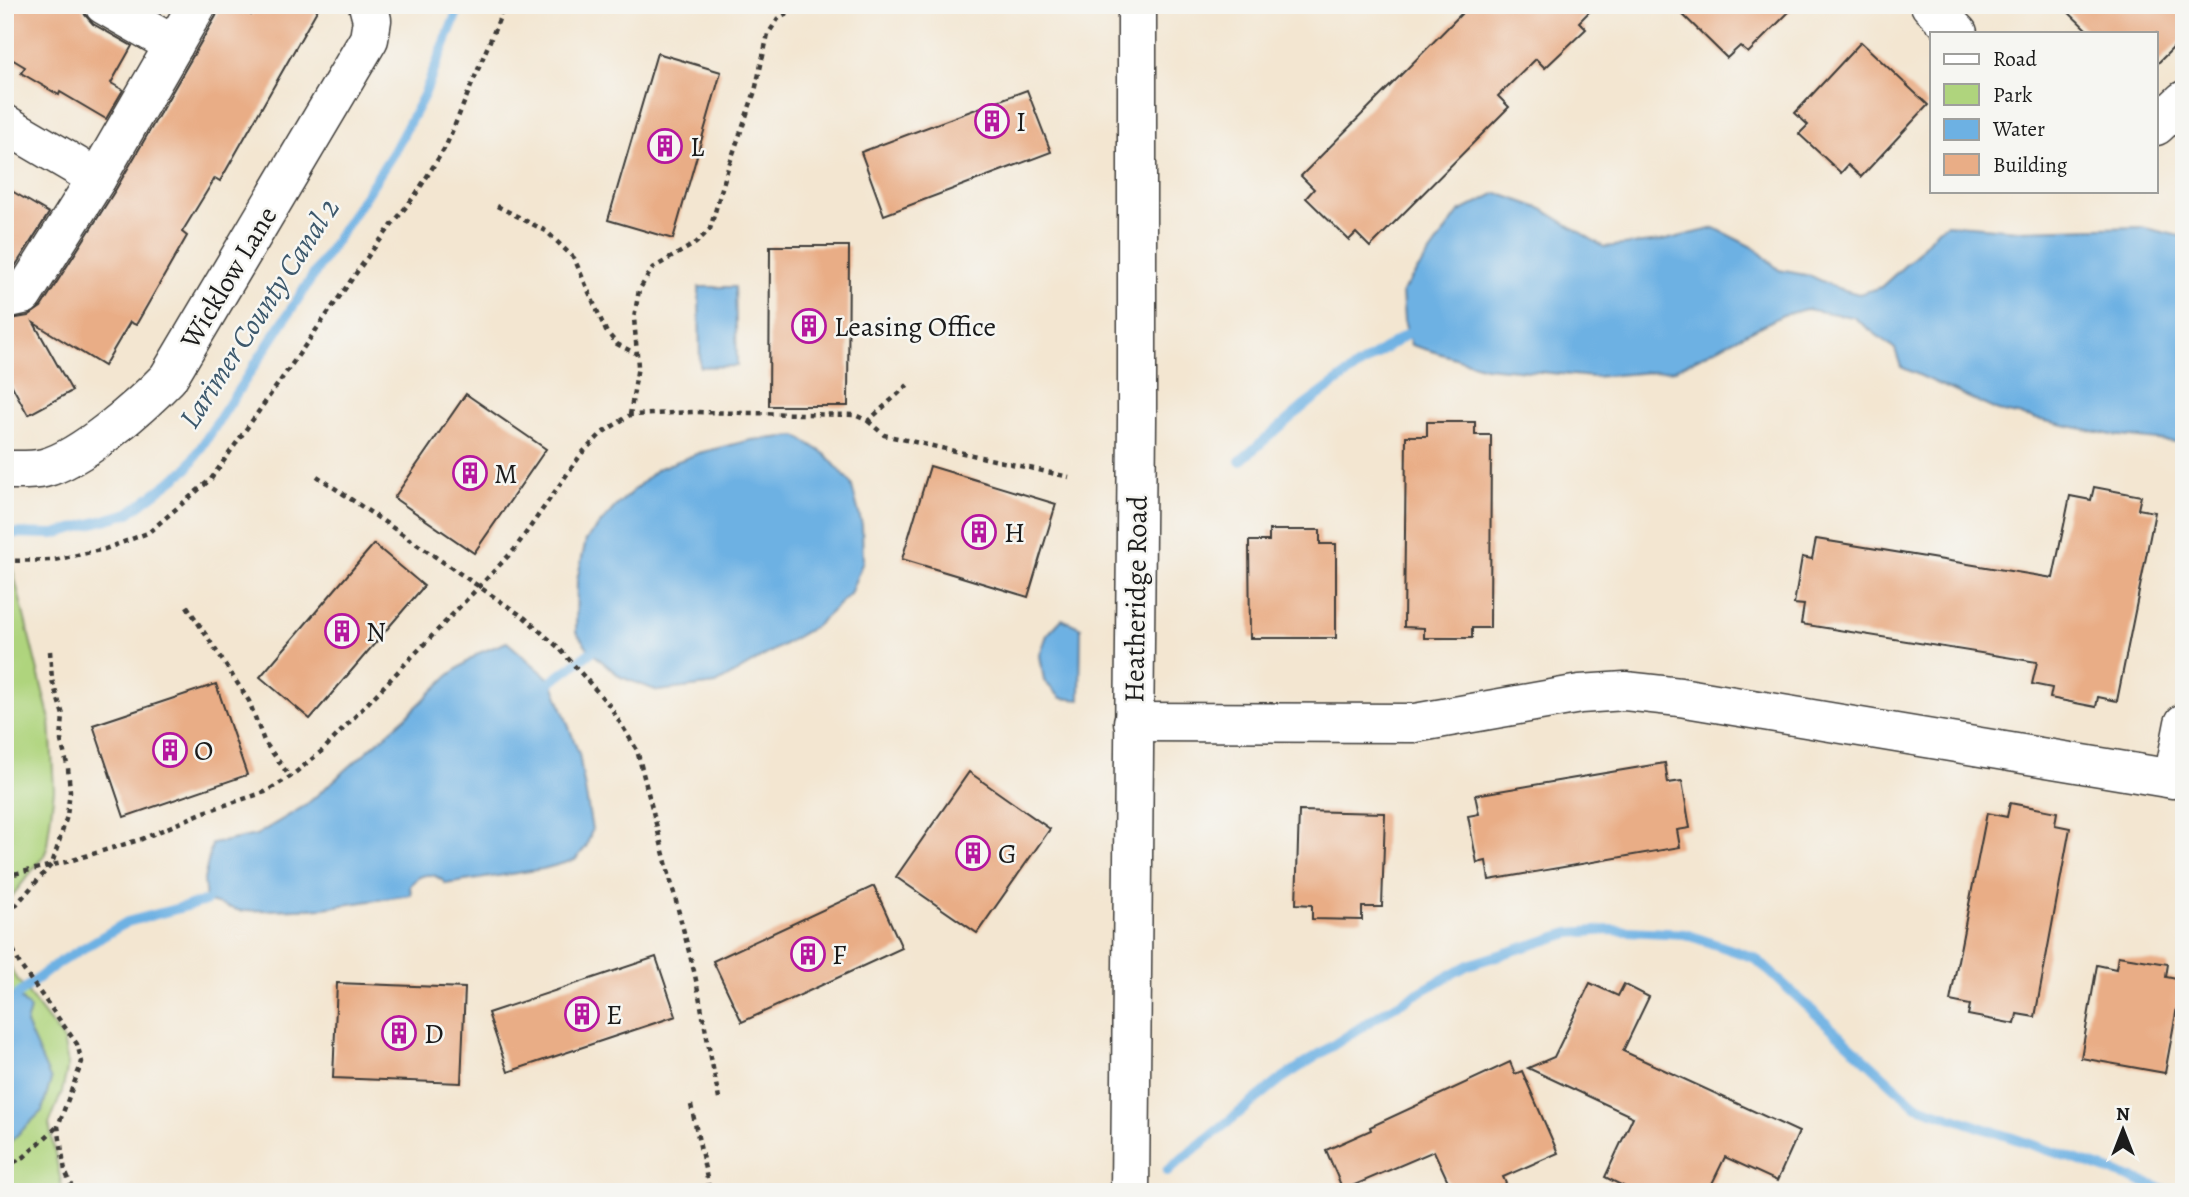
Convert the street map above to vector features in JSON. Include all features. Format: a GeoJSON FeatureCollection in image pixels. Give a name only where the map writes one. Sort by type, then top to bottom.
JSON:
{"type":"FeatureCollection","features":[{"type":"Feature","properties":{"kind":"street"},"geometry":{"type":"LineString","coordinates":[[104,5],[174,45]]}},
{"type":"Feature","properties":{"kind":"street"},"geometry":{"type":"LineString","coordinates":[[5,299],[23,295],[97,178],[197,5]]}},
{"type":"Feature","properties":{"kind":"street","name":"Wicklow Lane"},"geometry":{"type":"LineString","coordinates":[[5,470],[44,468],[76,455],[154,393],[168,378],[369,39],[372,20],[368,5]]}},
{"type":"Feature","properties":{"kind":"street","name":"Heatheridge Road"},"geometry":{"type":"LineString","coordinates":[[1130,1192],[1137,420],[1137,5]]}},
{"type":"Feature","properties":{"kind":"street"},"geometry":{"type":"LineString","coordinates":[[1930,5],[1957,32]]}},
{"type":"Feature","properties":{"kind":"street"},"geometry":{"type":"LineString","coordinates":[[2158,124],[2184,100]]}},
{"type":"Feature","properties":{"kind":"street"},"geometry":{"type":"LineString","coordinates":[[5,124],[97,178]]}},
{"type":"Feature","properties":{"kind":"street"},"geometry":{"type":"LineString","coordinates":[[1133,722],[1415,723],[1580,694],[1625,691],[1680,697],[2173,779],[2184,723]]}},
{"type":"Feature","properties":{"kind":"path"},"geometry":{"type":"LineString","coordinates":[[5,561],[54,560],[105,549],[148,533],[211,478],[371,252],[416,194],[440,156],[505,5]]}},
{"type":"Feature","properties":{"kind":"path"},"geometry":{"type":"LineString","coordinates":[[630,415],[638,366],[634,318],[639,290],[653,268],[696,243],[710,229],[755,91],[768,34],[778,19],[802,5]]}},
{"type":"Feature","properties":{"kind":"path"},"geometry":{"type":"LineString","coordinates":[[497,206],[546,231],[574,258],[606,331],[617,344],[637,354]]}},
{"type":"Feature","properties":{"kind":"path"},"geometry":{"type":"LineString","coordinates":[[868,421],[910,383]]}},
{"type":"Feature","properties":{"kind":"path"},"geometry":{"type":"LineString","coordinates":[[5,876],[66,862],[142,839],[204,812],[265,792],[290,777],[323,750],[481,587],[514,550],[582,453],[602,433],[630,415],[694,412],[855,415],[868,421],[884,435],[1069,477]]}},
{"type":"Feature","properties":{"kind":"path"},"geometry":{"type":"LineString","coordinates":[[317,476],[524,618],[559,649],[609,705],[637,750],[695,975],[719,1099]]}},
{"type":"Feature","properties":{"kind":"path"},"geometry":{"type":"LineString","coordinates":[[187,606],[249,701],[264,741],[290,777]]}},
{"type":"Feature","properties":{"kind":"path"},"geometry":{"type":"LineString","coordinates":[[5,1167],[24,1157],[58,1126],[82,1062],[77,1044],[20,965],[11,944],[10,916],[16,905],[52,864],[67,816],[70,791],[68,768],[61,741],[63,715],[52,680],[50,651]]}},
{"type":"Feature","properties":{"kind":"path"},"geometry":{"type":"LineString","coordinates":[[5,939],[11,944]]}},
{"type":"Feature","properties":{"kind":"path"},"geometry":{"type":"LineString","coordinates":[[691,1105],[710,1192]]}},
{"type":"Feature","properties":{"kind":"path"},"geometry":{"type":"LineString","coordinates":[[58,1126],[65,1171],[74,1192]]}},
{"type":"Feature","properties":{"kind":"green space"},"geometry":{"type":"Polygon","coordinates":[[[5,539],[50,720],[54,790],[46,853],[5,905],[5,539]]]}},
{"type":"Feature","properties":{"kind":"green space"},"geometry":{"type":"Polygon","coordinates":[[[5,954],[14,975],[63,1039],[68,1065],[62,1092],[49,1124],[63,1192],[5,1192],[5,954]]]}},
{"type":"Feature","properties":{"kind":"water"},"geometry":{"type":"Polygon","coordinates":[[[1497,193],[1542,209],[1604,247],[1661,241],[1715,228],[1756,249],[1779,270],[1811,276],[1837,288],[1859,294],[1881,287],[1913,258],[1938,229],[1947,224],[2018,230],[2141,227],[2184,237],[2184,443],[2112,435],[1998,411],[1901,367],[1895,349],[1853,317],[1806,309],[1783,315],[1674,370],[1593,377],[1485,367],[1411,345],[1404,321],[1402,292],[1459,212],[1497,193]]]}},
{"type":"Feature","properties":{"kind":"water"},"geometry":{"type":"Polygon","coordinates":[[[699,287],[735,287],[737,366],[700,367],[699,287]]]}},
{"type":"Feature","properties":{"kind":"water"},"geometry":{"type":"Polygon","coordinates":[[[797,436],[825,454],[851,483],[862,525],[863,561],[850,594],[817,625],[716,684],[658,691],[621,677],[591,652],[576,632],[577,580],[586,540],[615,507],[657,469],[699,453],[751,440],[797,436]]]}},
{"type":"Feature","properties":{"kind":"water"},"geometry":{"type":"Polygon","coordinates":[[[1062,619],[1081,628],[1080,700],[1061,698],[1044,681],[1040,655],[1047,635],[1062,619]]]}},
{"type":"Feature","properties":{"kind":"water"},"geometry":{"type":"Polygon","coordinates":[[[507,642],[552,681],[579,754],[592,830],[586,847],[575,860],[543,869],[446,884],[437,877],[427,875],[418,878],[410,886],[411,895],[323,908],[241,911],[206,901],[204,880],[212,844],[256,835],[306,805],[406,717],[448,676],[479,653],[507,642]]]}},
{"type":"Feature","properties":{"kind":"water"},"geometry":{"type":"Polygon","coordinates":[[[17,995],[30,1009],[26,1024],[51,1080],[42,1111],[5,1147],[5,996],[17,995]]]}},
{"type":"Feature","properties":{"kind":"building"},"geometry":{"type":"Polygon","coordinates":[[[13,5],[82,5],[85,15],[93,24],[132,46],[111,83],[123,90],[106,119],[21,73],[25,67],[5,55],[5,18],[13,5]]]}},
{"type":"Feature","properties":{"kind":"building"},"geometry":{"type":"Polygon","coordinates":[[[219,5],[234,5],[251,15],[257,5],[320,5],[220,181],[215,178],[182,232],[187,236],[136,325],[130,322],[104,366],[34,323],[72,391],[28,415],[5,373],[5,320],[28,316],[41,307],[116,189],[216,16],[219,5]]]}},
{"type":"Feature","properties":{"kind":"building"},"geometry":{"type":"Polygon","coordinates":[[[1470,5],[1596,5],[1579,22],[1586,29],[1545,68],[1536,59],[1498,96],[1509,107],[1370,247],[1356,233],[1349,240],[1306,198],[1314,189],[1301,176],[1470,5]]]}},
{"type":"Feature","properties":{"kind":"building"},"geometry":{"type":"Polygon","coordinates":[[[1673,5],[1796,5],[1748,53],[1740,46],[1727,58],[1673,5]]]}},
{"type":"Feature","properties":{"kind":"building"},"geometry":{"type":"Polygon","coordinates":[[[2061,5],[2184,5],[2184,37],[2158,63],[2158,32],[2089,32],[2061,5]]]}},
{"type":"Feature","properties":{"kind":"building"},"geometry":{"type":"Polygon","coordinates":[[[1861,42],[1928,105],[1861,177],[1848,165],[1841,173],[1799,134],[1808,125],[1795,113],[1861,42]]]}},
{"type":"Feature","properties":{"kind":"building","name":"L"},"geometry":{"type":"Polygon","coordinates":[[[657,53],[721,72],[673,239],[608,220],[657,53]]]}},
{"type":"Feature","properties":{"kind":"building","name":"I"},"geometry":{"type":"Polygon","coordinates":[[[1027,90],[1051,152],[884,215],[861,152],[1027,90]]]}},
{"type":"Feature","properties":{"kind":"building"},"geometry":{"type":"Polygon","coordinates":[[[5,187],[49,213],[9,276],[5,277],[5,187]]]}},
{"type":"Feature","properties":{"kind":"building","name":"Leasing Office"},"geometry":{"type":"Polygon","coordinates":[[[770,246],[849,246],[848,406],[769,406],[770,246]]]}},
{"type":"Feature","properties":{"kind":"building","name":"M"},"geometry":{"type":"Polygon","coordinates":[[[466,394],[546,449],[474,553],[394,498],[466,394]]]}},
{"type":"Feature","properties":{"kind":"building"},"geometry":{"type":"Polygon","coordinates":[[[1427,422],[1475,422],[1475,435],[1491,435],[1490,628],[1472,628],[1472,638],[1424,638],[1424,628],[1404,627],[1406,436],[1427,436],[1427,422]]]}},
{"type":"Feature","properties":{"kind":"building","name":"H"},"geometry":{"type":"Polygon","coordinates":[[[930,466],[1056,504],[1028,597],[902,559],[930,466]]]}},
{"type":"Feature","properties":{"kind":"building"},"geometry":{"type":"Polygon","coordinates":[[[2094,487],[2141,496],[2138,509],[2155,512],[2117,701],[2098,697],[2096,707],[2050,698],[2052,688],[2032,684],[2037,662],[1801,624],[1804,605],[1794,604],[1802,557],[1812,559],[1816,539],[2053,578],[2070,496],[2091,500],[2094,487]]]}},
{"type":"Feature","properties":{"kind":"building"},"geometry":{"type":"Polygon","coordinates":[[[1269,530],[1320,530],[1320,544],[1336,544],[1336,638],[1250,638],[1249,541],[1269,541],[1269,530]]]}},
{"type":"Feature","properties":{"kind":"building","name":"N"},"geometry":{"type":"Polygon","coordinates":[[[374,544],[424,586],[310,719],[260,677],[374,544]]]}},
{"type":"Feature","properties":{"kind":"building","name":"O"},"geometry":{"type":"Polygon","coordinates":[[[216,684],[247,775],[124,817],[93,725],[216,684]]]}},
{"type":"Feature","properties":{"kind":"building"},"geometry":{"type":"Polygon","coordinates":[[[1665,763],[1668,783],[1682,781],[1690,828],[1677,830],[1680,847],[1489,880],[1486,861],[1477,863],[1468,816],[1479,814],[1475,795],[1665,763]]]}},
{"type":"Feature","properties":{"kind":"building","name":"G"},"geometry":{"type":"Polygon","coordinates":[[[969,772],[1050,829],[977,933],[896,877],[969,772]]]}},
{"type":"Feature","properties":{"kind":"building"},"geometry":{"type":"Polygon","coordinates":[[[2010,803],[2057,812],[2055,825],[2070,828],[2035,1017],[2017,1014],[2015,1024],[1968,1015],[1970,1005],[1950,1001],[1987,813],[2007,817],[2010,803]]]}},
{"type":"Feature","properties":{"kind":"building"},"geometry":{"type":"Polygon","coordinates":[[[1299,811],[1385,813],[1382,907],[1362,907],[1362,920],[1312,919],[1312,905],[1296,904],[1299,811]]]}},
{"type":"Feature","properties":{"kind":"building","name":"F"},"geometry":{"type":"Polygon","coordinates":[[[874,886],[902,948],[742,1022],[713,961],[874,886]]]}},
{"type":"Feature","properties":{"kind":"building"},"geometry":{"type":"Polygon","coordinates":[[[2118,956],[2168,964],[2166,977],[2182,980],[2165,1073],[2081,1058],[2097,965],[2116,969],[2118,956]]]}},
{"type":"Feature","properties":{"kind":"building","name":"E"},"geometry":{"type":"Polygon","coordinates":[[[656,957],[676,1016],[508,1072],[488,1013],[656,957]]]}},
{"type":"Feature","properties":{"kind":"building","name":"D"},"geometry":{"type":"Polygon","coordinates":[[[337,983],[465,988],[461,1083],[333,1078],[337,983]]]}},
{"type":"Feature","properties":{"kind":"building"},"geometry":{"type":"Polygon","coordinates":[[[1590,983],[1618,996],[1624,984],[1649,997],[1623,1051],[1799,1132],[1777,1181],[1725,1157],[1708,1192],[1635,1192],[1605,1177],[1633,1117],[1528,1068],[1554,1057],[1590,983]]]}},
{"type":"Feature","properties":{"kind":"building"},"geometry":{"type":"Polygon","coordinates":[[[1510,1062],[1515,1074],[1522,1071],[1558,1153],[1503,1177],[1510,1192],[1453,1192],[1434,1151],[1343,1190],[1326,1150],[1510,1062]]]}},
{"type":"Feature","properties":{"kind":"waterway","name":"Larimer County Canal 2"},"geometry":{"type":"LineString","coordinates":[[5,533],[54,534],[129,513],[187,469],[393,153],[424,95],[460,5]]}},
{"type":"Feature","properties":{"kind":"waterway"},"geometry":{"type":"LineString","coordinates":[[1240,461],[1304,406],[1407,334]]}},
{"type":"Feature","properties":{"kind":"waterway"},"geometry":{"type":"LineString","coordinates":[[552,681],[591,652]]}},
{"type":"Feature","properties":{"kind":"waterway"},"geometry":{"type":"LineString","coordinates":[[17,995],[55,965],[127,922],[206,901]]}},
{"type":"Feature","properties":{"kind":"waterway","name":"Larimer County Canal 2"},"geometry":{"type":"LineString","coordinates":[[1167,1171],[1281,1079],[1386,1011],[1468,965],[1569,933],[1609,930],[1685,934],[1755,958],[1915,1105],[2172,1192]]}},
{"type":"Feature","properties":{"kind":"place","name":"I"},"geometry":{"type":"Point","coordinates":[992,121]}},
{"type":"Feature","properties":{"kind":"place","name":"L"},"geometry":{"type":"Point","coordinates":[665,146]}},
{"type":"Feature","properties":{"kind":"place","name":"Leasing Office"},"geometry":{"type":"Point","coordinates":[809,326]}},
{"type":"Feature","properties":{"kind":"place","name":"M"},"geometry":{"type":"Point","coordinates":[470,473]}},
{"type":"Feature","properties":{"kind":"place","name":"H"},"geometry":{"type":"Point","coordinates":[979,532]}},
{"type":"Feature","properties":{"kind":"place","name":"N"},"geometry":{"type":"Point","coordinates":[342,631]}},
{"type":"Feature","properties":{"kind":"place","name":"O"},"geometry":{"type":"Point","coordinates":[170,750]}},
{"type":"Feature","properties":{"kind":"place","name":"G"},"geometry":{"type":"Point","coordinates":[973,853]}},
{"type":"Feature","properties":{"kind":"place","name":"F"},"geometry":{"type":"Point","coordinates":[808,954]}},
{"type":"Feature","properties":{"kind":"place","name":"E"},"geometry":{"type":"Point","coordinates":[582,1014]}},
{"type":"Feature","properties":{"kind":"place","name":"D"},"geometry":{"type":"Point","coordinates":[399,1033]}}]}
